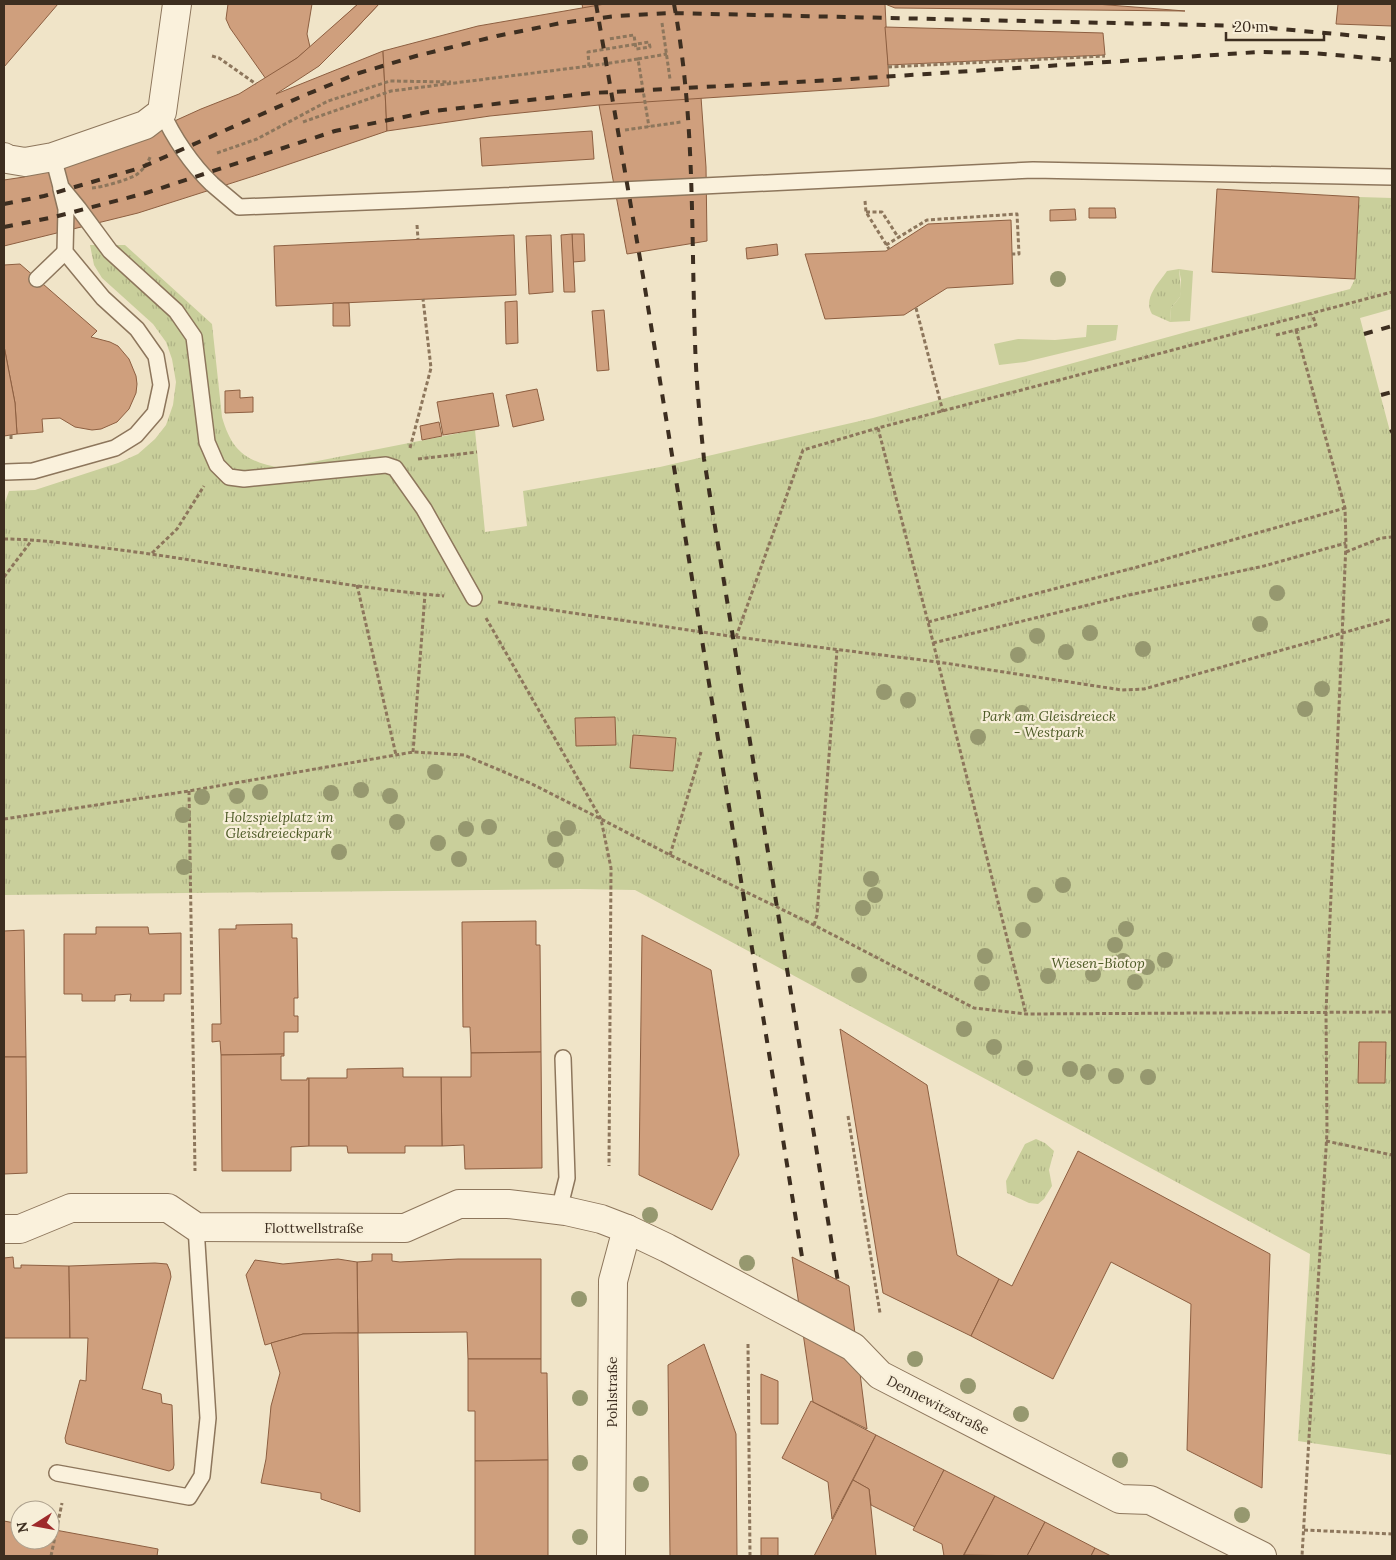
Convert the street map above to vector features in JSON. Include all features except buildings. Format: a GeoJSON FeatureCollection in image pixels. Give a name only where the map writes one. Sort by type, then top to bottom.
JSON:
{"type":"FeatureCollection","features":[{"type":"Feature","properties":{"kind":"street"},"geometry":{"type":"LineString","coordinates":[[4,157],[26,162],[52,157],[145,125],[162,112],[177,4]]}},
{"type":"Feature","properties":{"kind":"street","name":"Flottwellstraße"},"geometry":{"type":"LineString","coordinates":[[196,1227],[405,1228],[459,1204],[508,1204],[559,1210],[601,1220],[627,1229]]}},
{"type":"Feature","properties":{"kind":"street"},"geometry":{"type":"LineString","coordinates":[[4,1229],[20,1229],[71,1208],[168,1208],[196,1227]]}},
{"type":"Feature","properties":{"kind":"street","name":"Pohlstraße"},"geometry":{"type":"LineString","coordinates":[[611,1556],[612,1281],[627,1229]]}},
{"type":"Feature","properties":{"kind":"street","name":"Dennewitzstraße"},"geometry":{"type":"LineString","coordinates":[[627,1229],[667,1248],[854,1347],[880,1375],[1120,1499],[1150,1500],[1262,1556]]}},
{"type":"Feature","properties":{"kind":"lane"},"geometry":{"type":"LineString","coordinates":[[162,112],[171,132],[193,161],[212,184],[239,207],[426,200],[1033,170],[1392,177]]}},
{"type":"Feature","properties":{"kind":"lane"},"geometry":{"type":"LineString","coordinates":[[6,472],[33,470],[115,448],[136,435],[155,413],[161,385],[156,356],[137,329],[103,298],[65,252],[66,209],[52,157]]}},
{"type":"Feature","properties":{"kind":"lane"},"geometry":{"type":"LineString","coordinates":[[61,187],[110,251],[176,311],[194,337],[207,442],[216,465],[229,477],[244,479],[386,466],[395,468],[424,509],[474,598]]}},
{"type":"Feature","properties":{"kind":"lane"},"geometry":{"type":"LineString","coordinates":[[37,279],[65,252]]}},
{"type":"Feature","properties":{"kind":"lane"},"geometry":{"type":"LineString","coordinates":[[559,1210],[567,1178],[563,1058]]}},
{"type":"Feature","properties":{"kind":"lane"},"geometry":{"type":"LineString","coordinates":[[57,1473],[189,1497],[202,1476],[208,1418],[196,1227]]}},
{"type":"Feature","properties":{"kind":"path"},"geometry":{"type":"LineString","coordinates":[[662,24],[670,80]]}},
{"type":"Feature","properties":{"kind":"path"},"geometry":{"type":"LineString","coordinates":[[589,66],[588,52],[631,45],[640,43],[649,42],[650,47],[636,49],[635,42],[634,35],[609,39]]}},
{"type":"Feature","properties":{"kind":"path"},"geometry":{"type":"LineString","coordinates":[[303,122],[391,91],[589,66],[667,54]]}},
{"type":"Feature","properties":{"kind":"path"},"geometry":{"type":"LineString","coordinates":[[212,56],[219,58],[256,84]]}},
{"type":"Feature","properties":{"kind":"path"},"geometry":{"type":"LineString","coordinates":[[888,67],[1105,56]]}},
{"type":"Feature","properties":{"kind":"path"},"geometry":{"type":"LineString","coordinates":[[638,59],[649,127]]}},
{"type":"Feature","properties":{"kind":"path"},"geometry":{"type":"LineString","coordinates":[[193,161],[257,138],[328,101],[390,81],[466,82]]}},
{"type":"Feature","properties":{"kind":"path"},"geometry":{"type":"LineString","coordinates":[[625,130],[681,122]]}},
{"type":"Feature","properties":{"kind":"path"},"geometry":{"type":"LineString","coordinates":[[889,249],[866,212],[882,212],[898,237]]}},
{"type":"Feature","properties":{"kind":"path"},"geometry":{"type":"LineString","coordinates":[[886,245],[927,220],[1017,214],[1019,254],[1012,254]]}},
{"type":"Feature","properties":{"kind":"path"},"geometry":{"type":"LineString","coordinates":[[418,231],[418,239]]}},
{"type":"Feature","properties":{"kind":"path"},"geometry":{"type":"LineString","coordinates":[[736,637],[803,450],[878,428],[1392,292]]}},
{"type":"Feature","properties":{"kind":"path"},"geometry":{"type":"LineString","coordinates":[[411,442],[431,368],[423,300]]}},
{"type":"Feature","properties":{"kind":"path"},"geometry":{"type":"LineString","coordinates":[[916,308],[943,412]]}},
{"type":"Feature","properties":{"kind":"path"},"geometry":{"type":"LineString","coordinates":[[1276,335],[1316,325],[1312,314]]}},
{"type":"Feature","properties":{"kind":"path"},"geometry":{"type":"LineString","coordinates":[[1296,330],[1344,508],[1346,543],[1326,1012],[1326,1141],[1302,1556]]}},
{"type":"Feature","properties":{"kind":"path"},"geometry":{"type":"LineString","coordinates":[[878,428],[1026,1014]]}},
{"type":"Feature","properties":{"kind":"path"},"geometry":{"type":"LineString","coordinates":[[415,460],[477,452]]}},
{"type":"Feature","properties":{"kind":"path"},"geometry":{"type":"LineString","coordinates":[[151,554],[177,529],[216,465]]}},
{"type":"Feature","properties":{"kind":"path"},"geometry":{"type":"LineString","coordinates":[[928,622],[1140,566],[1344,508]]}},
{"type":"Feature","properties":{"kind":"path"},"geometry":{"type":"LineString","coordinates":[[1346,552],[1381,538],[1392,537]]}},
{"type":"Feature","properties":{"kind":"path"},"geometry":{"type":"LineString","coordinates":[[4,538],[151,554],[357,585],[474,598],[736,637],[938,662],[1122,690],[1144,689],[1392,620]]}},
{"type":"Feature","properties":{"kind":"path"},"geometry":{"type":"LineString","coordinates":[[4,577],[32,540]]}},
{"type":"Feature","properties":{"kind":"path"},"geometry":{"type":"LineString","coordinates":[[933,643],[1128,595],[1264,566],[1346,543]]}},
{"type":"Feature","properties":{"kind":"path"},"geometry":{"type":"LineString","coordinates":[[357,585],[396,755]]}},
{"type":"Feature","properties":{"kind":"path"},"geometry":{"type":"LineString","coordinates":[[413,752],[425,594]]}},
{"type":"Feature","properties":{"kind":"path"},"geometry":{"type":"LineString","coordinates":[[474,598],[602,819],[610,868],[610,1166]]}},
{"type":"Feature","properties":{"kind":"path"},"geometry":{"type":"LineString","coordinates":[[814,925],[817,915],[837,650]]}},
{"type":"Feature","properties":{"kind":"path"},"geometry":{"type":"LineString","coordinates":[[4,819],[189,791],[413,752],[464,755],[530,783],[670,855],[814,925],[974,1008],[1026,1014],[1392,1012]]}},
{"type":"Feature","properties":{"kind":"path"},"geometry":{"type":"LineString","coordinates":[[670,855],[701,752]]}},
{"type":"Feature","properties":{"kind":"path"},"geometry":{"type":"LineString","coordinates":[[189,791],[195,1172]]}},
{"type":"Feature","properties":{"kind":"path"},"geometry":{"type":"LineString","coordinates":[[848,1116],[880,1313]]}},
{"type":"Feature","properties":{"kind":"path"},"geometry":{"type":"LineString","coordinates":[[1326,1141],[1392,1155]]}},
{"type":"Feature","properties":{"kind":"path"},"geometry":{"type":"LineString","coordinates":[[748,1344],[750,1556]]}},
{"type":"Feature","properties":{"kind":"path"},"geometry":{"type":"LineString","coordinates":[[50,1556],[62,1503]]}},
{"type":"Feature","properties":{"kind":"path"},"geometry":{"type":"LineString","coordinates":[[1304,1530],[1392,1534]]}},
{"type":"Feature","properties":{"kind":"green space","name":"Park am Gleisdreieck - Westpark"},"geometry":{"type":"Polygon","coordinates":[[[1359,197],[1392,198],[1392,309],[1360,318],[1392,439],[1392,1455],[1298,1441],[1310,1254],[635,890],[4,895],[4,505],[9,491],[35,490],[118,463],[138,454],[155,439],[166,425],[173,405],[176,382],[172,359],[166,342],[153,324],[102,278],[94,265],[90,245],[125,245],[212,324],[222,417],[231,439],[243,453],[259,462],[282,468],[475,430],[485,532],[527,526],[523,491],[660,467],[873,418],[1350,289],[1355,279],[1359,197]]]}},
{"type":"Feature","properties":{"kind":"green space"},"geometry":{"type":"Polygon","coordinates":[[[1179,269],[1193,271],[1190,321],[1170,322],[1171,308],[1180,297],[1181,280],[1179,269]]]}},
{"type":"Feature","properties":{"kind":"green space"},"geometry":{"type":"Polygon","coordinates":[[[1179,269],[1180,297],[1171,308],[1170,322],[1152,314],[1149,302],[1153,291],[1167,271],[1179,269]]]}},
{"type":"Feature","properties":{"kind":"green space"},"geometry":{"type":"Polygon","coordinates":[[[1087,325],[1118,325],[1116,340],[1025,362],[999,365],[994,344],[1018,339],[1055,340],[1086,337],[1087,325]]]}},
{"type":"Feature","properties":{"kind":"green space"},"geometry":{"type":"Polygon","coordinates":[[[1036,1139],[1045,1143],[1054,1151],[1049,1170],[1052,1186],[1044,1199],[1038,1204],[1029,1203],[1007,1193],[1006,1181],[1025,1144],[1036,1139]]]}},
{"type":"Feature","properties":{"kind":"railway"},"geometry":{"type":"LineString","coordinates":[[596,4],[643,276],[803,1263]]}},
{"type":"Feature","properties":{"kind":"railway"},"geometry":{"type":"LineString","coordinates":[[674,4],[681,46],[689,130],[698,400],[704,459],[838,1282]]}},
{"type":"Feature","properties":{"kind":"railway"},"geometry":{"type":"LineString","coordinates":[[4,204],[44,196],[140,168],[359,73],[416,56],[497,36],[561,23],[616,16],[668,13],[1247,26],[1392,39]]}},
{"type":"Feature","properties":{"kind":"railway"},"geometry":{"type":"LineString","coordinates":[[4,227],[54,217],[146,193],[335,131],[433,111],[592,93],[835,80],[1259,52],[1313,53],[1392,60]]}},
{"type":"Feature","properties":{"kind":"railway"},"geometry":{"type":"LineString","coordinates":[[1364,334],[1392,326]]}},
{"type":"Feature","properties":{"kind":"railway"},"geometry":{"type":"LineString","coordinates":[[1381,395],[1392,392]]}},
{"type":"Feature","properties":{"kind":"park label","name":"Holzspielplatz im Gleisdreieckpark"},"geometry":{"type":"Point","coordinates":[279,826]}},
{"type":"Feature","properties":{"kind":"park label","name":"Wiesen-Biotop"},"geometry":{"type":"Point","coordinates":[1098,963]}}]}
